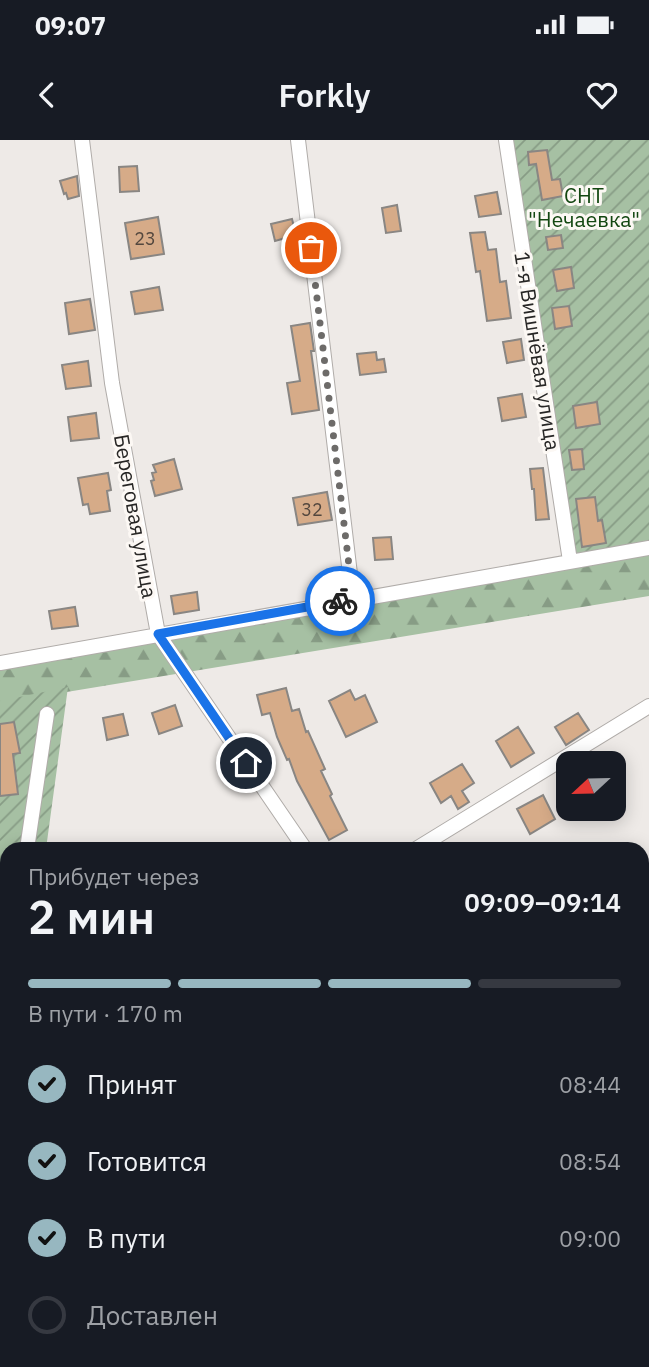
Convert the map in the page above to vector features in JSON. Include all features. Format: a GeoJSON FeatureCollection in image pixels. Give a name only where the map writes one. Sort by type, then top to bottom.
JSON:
{"type":"FeatureCollection","features":[{"type":"Feature","properties":{"kind":"street","name":"Береговая улица"},"geometry":{"type":"LineString","coordinates":[[82,140],[112,383],[158,634],[300,842]]}},
{"type":"Feature","properties":{"kind":"street"},"geometry":{"type":"LineString","coordinates":[[298,140],[353,599]]}},
{"type":"Feature","properties":{"kind":"street","name":"1-я Вишнёвая улица"},"geometry":{"type":"LineString","coordinates":[[506,140],[570,561]]}},
{"type":"Feature","properties":{"kind":"street"},"geometry":{"type":"LineString","coordinates":[[0,663],[649,548]]}},
{"type":"Feature","properties":{"kind":"street"},"geometry":{"type":"LineString","coordinates":[[427,842],[649,706]]}},
{"type":"Feature","properties":{"kind":"street"},"geometry":{"type":"LineString","coordinates":[[28,842],[47,714]]}},
{"type":"Feature","properties":{"kind":"green space","name":"СНТ \"Нечаевка\""},"geometry":{"type":"Polygon","coordinates":[[[509,140],[649,140],[649,548],[570,561],[509,140]]]}},
{"type":"Feature","properties":{"kind":"green space"},"geometry":{"type":"Polygon","coordinates":[[[649,550],[649,596],[0,703],[0,668],[649,550]]]}},
{"type":"Feature","properties":{"kind":"green space"},"geometry":{"type":"Polygon","coordinates":[[[68,687],[47,842],[0,842],[0,701],[68,687]]]}},
{"type":"Feature","properties":{"kind":"building"},"geometry":{"type":"Polygon","coordinates":[[[547,150],[552,180],[560,179],[563,196],[542,200],[536,164],[529,165],[528,152],[547,150]]]}},
{"type":"Feature","properties":{"kind":"building"},"geometry":{"type":"Polygon","coordinates":[[[137,166],[139,191],[120,192],[119,167],[137,166]]]}},
{"type":"Feature","properties":{"kind":"building"},"geometry":{"type":"Polygon","coordinates":[[[77,176],[79,196],[68,199],[60,181],[77,176]]]}},
{"type":"Feature","properties":{"kind":"building"},"geometry":{"type":"Polygon","coordinates":[[[497,192],[501,214],[479,217],[475,196],[497,192]]]}},
{"type":"Feature","properties":{"kind":"building"},"geometry":{"type":"Polygon","coordinates":[[[397,205],[401,231],[386,233],[382,208],[397,205]]]}},
{"type":"Feature","properties":{"kind":"building"},"geometry":{"type":"Polygon","coordinates":[[[158,217],[164,254],[131,259],[125,223],[158,217]]]}},
{"type":"Feature","properties":{"kind":"building"},"geometry":{"type":"Polygon","coordinates":[[[292,219],[296,235],[275,241],[271,224],[292,219]]]}},
{"type":"Feature","properties":{"kind":"building"},"geometry":{"type":"Polygon","coordinates":[[[485,232],[488,250],[496,249],[500,282],[506,281],[511,318],[487,321],[480,271],[476,272],[470,233],[485,232]]]}},
{"type":"Feature","properties":{"kind":"building"},"geometry":{"type":"Polygon","coordinates":[[[561,235],[563,248],[548,250],[546,237],[561,235]]]}},
{"type":"Feature","properties":{"kind":"building"},"geometry":{"type":"Polygon","coordinates":[[[571,267],[574,288],[557,291],[553,270],[571,267]]]}},
{"type":"Feature","properties":{"kind":"building"},"geometry":{"type":"Polygon","coordinates":[[[159,287],[163,310],[135,314],[131,292],[159,287]]]}},
{"type":"Feature","properties":{"kind":"building"},"geometry":{"type":"Polygon","coordinates":[[[90,299],[95,330],[69,334],[65,303],[90,299]]]}},
{"type":"Feature","properties":{"kind":"building"},"geometry":{"type":"Polygon","coordinates":[[[569,306],[572,326],[555,329],[552,308],[569,306]]]}},
{"type":"Feature","properties":{"kind":"building"},"geometry":{"type":"Polygon","coordinates":[[[310,323],[319,410],[292,414],[287,383],[300,381],[291,326],[310,323]]]}},
{"type":"Feature","properties":{"kind":"building"},"geometry":{"type":"Polygon","coordinates":[[[521,339],[524,360],[507,363],[503,342],[521,339]]]}},
{"type":"Feature","properties":{"kind":"building"},"geometry":{"type":"Polygon","coordinates":[[[376,352],[377,360],[384,359],[386,372],[360,375],[357,354],[376,352]]]}},
{"type":"Feature","properties":{"kind":"building"},"geometry":{"type":"Polygon","coordinates":[[[88,361],[91,386],[66,389],[62,365],[88,361]]]}},
{"type":"Feature","properties":{"kind":"building"},"geometry":{"type":"Polygon","coordinates":[[[522,394],[526,417],[502,421],[498,398],[522,394]]]}},
{"type":"Feature","properties":{"kind":"building"},"geometry":{"type":"Polygon","coordinates":[[[597,402],[600,424],[576,428],[573,406],[597,402]]]}},
{"type":"Feature","properties":{"kind":"building"},"geometry":{"type":"Polygon","coordinates":[[[96,413],[99,438],[71,441],[68,417],[96,413]]]}},
{"type":"Feature","properties":{"kind":"building"},"geometry":{"type":"Polygon","coordinates":[[[582,449],[584,469],[572,470],[569,450],[582,449]]]}},
{"type":"Feature","properties":{"kind":"building"},"geometry":{"type":"Polygon","coordinates":[[[174,459],[182,489],[155,496],[151,481],[154,480],[152,473],[156,472],[153,465],[174,459]]]}},
{"type":"Feature","properties":{"kind":"building"},"geometry":{"type":"Polygon","coordinates":[[[543,468],[549,519],[536,520],[530,469],[543,468]]]}},
{"type":"Feature","properties":{"kind":"building"},"geometry":{"type":"Polygon","coordinates":[[[108,473],[111,490],[107,491],[110,511],[90,514],[88,504],[83,505],[78,478],[108,473]]]}},
{"type":"Feature","properties":{"kind":"building"},"geometry":{"type":"Polygon","coordinates":[[[327,492],[332,520],[298,525],[293,498],[327,492]]]}},
{"type":"Feature","properties":{"kind":"building"},"geometry":{"type":"Polygon","coordinates":[[[595,497],[598,521],[602,520],[606,543],[582,547],[576,499],[595,497]]]}},
{"type":"Feature","properties":{"kind":"building"},"geometry":{"type":"Polygon","coordinates":[[[391,537],[393,559],[375,560],[373,538],[391,537]]]}},
{"type":"Feature","properties":{"kind":"building"},"geometry":{"type":"Polygon","coordinates":[[[197,592],[199,610],[174,614],[171,596],[197,592]]]}},
{"type":"Feature","properties":{"kind":"building"},"geometry":{"type":"Polygon","coordinates":[[[75,607],[78,626],[52,629],[49,611],[75,607]]]}},
{"type":"Feature","properties":{"kind":"building"},"geometry":{"type":"Polygon","coordinates":[[[286,688],[292,711],[299,709],[306,732],[308,731],[325,769],[321,771],[332,794],[330,796],[347,830],[329,840],[297,781],[289,759],[287,760],[270,713],[262,715],[257,695],[286,688]]]}},
{"type":"Feature","properties":{"kind":"building"},"geometry":{"type":"Polygon","coordinates":[[[350,690],[355,700],[365,695],[377,722],[346,737],[329,701],[350,690]]]}},
{"type":"Feature","properties":{"kind":"building"},"geometry":{"type":"Polygon","coordinates":[[[175,705],[182,726],[159,734],[152,713],[175,705]]]}},
{"type":"Feature","properties":{"kind":"building"},"geometry":{"type":"Polygon","coordinates":[[[578,713],[589,730],[566,745],[555,727],[578,713]]]}},
{"type":"Feature","properties":{"kind":"building"},"geometry":{"type":"Polygon","coordinates":[[[123,714],[128,735],[107,740],[103,718],[123,714]]]}},
{"type":"Feature","properties":{"kind":"building"},"geometry":{"type":"Polygon","coordinates":[[[14,722],[20,753],[13,754],[18,794],[0,796],[0,724],[14,722]]]}},
{"type":"Feature","properties":{"kind":"building"},"geometry":{"type":"Polygon","coordinates":[[[518,727],[534,753],[511,767],[496,741],[518,727]]]}},
{"type":"Feature","properties":{"kind":"building"},"geometry":{"type":"Polygon","coordinates":[[[462,764],[474,783],[462,791],[469,802],[458,809],[451,796],[441,803],[430,783],[462,764]]]}},
{"type":"Feature","properties":{"kind":"building"},"geometry":{"type":"Polygon","coordinates":[[[543,795],[555,819],[530,834],[517,809],[543,795]]]}},
{"type":"Feature","properties":{"kind":"way so far"},"geometry":{"type":"LineString","coordinates":[[311,248],[353,599],[340,601]]}},
{"type":"Feature","properties":{"kind":"route"},"geometry":{"type":"LineString","coordinates":[[246,763],[158,634],[340,601]]}}]}
